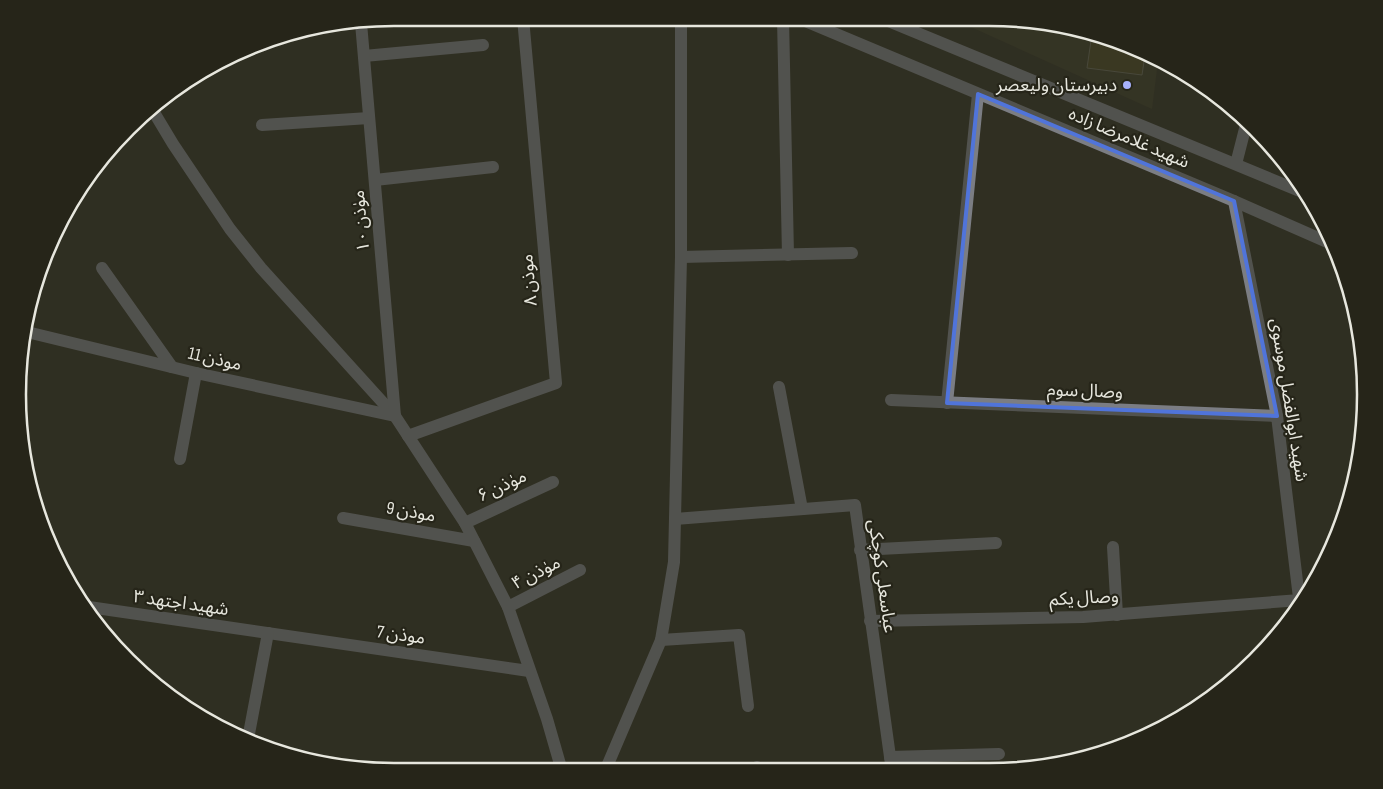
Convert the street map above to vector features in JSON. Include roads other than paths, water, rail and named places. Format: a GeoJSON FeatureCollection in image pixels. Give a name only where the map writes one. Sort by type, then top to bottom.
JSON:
{"type":"FeatureCollection","features":[{"type":"Feature","properties":{"kind":"street","name":"موذن ۸"},"geometry":{"type":"LineString","coordinates":[[408,436],[556,383],[524,26]]}},
{"type":"Feature","properties":{"kind":"street"},"geometry":{"type":"LineString","coordinates":[[608,763],[661,640],[674,562],[680,257],[681,26]]}},
{"type":"Feature","properties":{"kind":"street"},"geometry":{"type":"LineString","coordinates":[[783,26],[788,255]]}},
{"type":"Feature","properties":{"kind":"street","name":"شهید غلامرضا زاده"},"geometry":{"type":"LineString","coordinates":[[817,26],[1323,240]]}},
{"type":"Feature","properties":{"kind":"street","name":"شهید غلامرضا زاده"},"geometry":{"type":"LineString","coordinates":[[900,26],[1294,188]]}},
{"type":"Feature","properties":{"kind":"street","name":"موٰذن ۱۰"},"geometry":{"type":"LineString","coordinates":[[361,28],[395,416]]}},
{"type":"Feature","properties":{"kind":"street"},"geometry":{"type":"LineString","coordinates":[[364,56],[483,45]]}},
{"type":"Feature","properties":{"kind":"street"},"geometry":{"type":"LineString","coordinates":[[947,403],[978,94]]}},
{"type":"Feature","properties":{"kind":"street"},"geometry":{"type":"LineString","coordinates":[[156,115],[230,229],[261,268],[395,416],[465,523],[508,607],[547,719],[560,763]]}},
{"type":"Feature","properties":{"kind":"street"},"geometry":{"type":"LineString","coordinates":[[262,126],[370,118]]}},
{"type":"Feature","properties":{"kind":"street"},"geometry":{"type":"LineString","coordinates":[[1236,164],[1245,130]]}},
{"type":"Feature","properties":{"kind":"street"},"geometry":{"type":"LineString","coordinates":[[375,180],[493,167]]}},
{"type":"Feature","properties":{"kind":"street","name":"شهید ابوالفضل موسوی"},"geometry":{"type":"LineString","coordinates":[[1234,201],[1277,416],[1299,593]]}},
{"type":"Feature","properties":{"kind":"street"},"geometry":{"type":"LineString","coordinates":[[680,257],[852,253]]}},
{"type":"Feature","properties":{"kind":"street"},"geometry":{"type":"LineString","coordinates":[[102,268],[172,367]]}},
{"type":"Feature","properties":{"kind":"street","name":"موذن 11"},"geometry":{"type":"LineString","coordinates":[[31,333],[196,373],[395,416]]}},
{"type":"Feature","properties":{"kind":"street"},"geometry":{"type":"LineString","coordinates":[[180,459],[196,373]]}},
{"type":"Feature","properties":{"kind":"street"},"geometry":{"type":"LineString","coordinates":[[779,387],[802,509]]}},
{"type":"Feature","properties":{"kind":"street","name":"وصال سوم"},"geometry":{"type":"LineString","coordinates":[[891,400],[1277,416]]}},
{"type":"Feature","properties":{"kind":"street","name":"موٰذن ۶"},"geometry":{"type":"LineString","coordinates":[[465,523],[553,482]]}},
{"type":"Feature","properties":{"kind":"street","name":"عباسعلی کوچکی"},"geometry":{"type":"LineString","coordinates":[[675,519],[855,505],[891,763]]}},
{"type":"Feature","properties":{"kind":"street","name":"موذن 9"},"geometry":{"type":"LineString","coordinates":[[342,518],[474,541]]}},
{"type":"Feature","properties":{"kind":"street"},"geometry":{"type":"LineString","coordinates":[[860,550],[996,542]]}},
{"type":"Feature","properties":{"kind":"street"},"geometry":{"type":"LineString","coordinates":[[1113,547],[1117,614]]}},
{"type":"Feature","properties":{"kind":"street","name":"موٰذن ۴"},"geometry":{"type":"LineString","coordinates":[[508,607],[580,570]]}},
{"type":"Feature","properties":{"kind":"street","name":"وصال یکم"},"geometry":{"type":"LineString","coordinates":[[870,621],[1073,617],[1292,603]]}},
{"type":"Feature","properties":{"kind":"street","name":"شهید اجتهد ۳"},"geometry":{"type":"LineString","coordinates":[[94,608],[268,633]]}},
{"type":"Feature","properties":{"kind":"street"},"geometry":{"type":"LineString","coordinates":[[249,733],[268,633]]}},
{"type":"Feature","properties":{"kind":"street","name":"موذن 7"},"geometry":{"type":"LineString","coordinates":[[268,633],[529,671]]}},
{"type":"Feature","properties":{"kind":"street"},"geometry":{"type":"LineString","coordinates":[[661,640],[739,635],[748,706]]}},
{"type":"Feature","properties":{"kind":"street"},"geometry":{"type":"LineString","coordinates":[[890,757],[999,754]]}},
{"type":"Feature","properties":{"kind":"place","name":"دبیرستان ولیعصر"},"geometry":{"type":"Point","coordinates":[1127,85]}}]}
